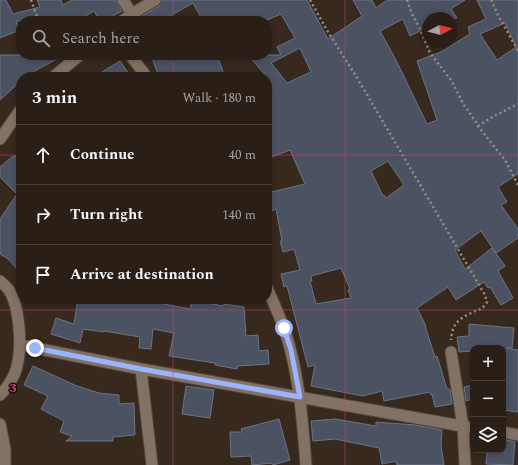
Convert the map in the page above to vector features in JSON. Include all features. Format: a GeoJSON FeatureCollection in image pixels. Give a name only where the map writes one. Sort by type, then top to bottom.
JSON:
{"type":"FeatureCollection","features":[{"type":"Feature","properties":{"kind":"street"},"geometry":{"type":"LineString","coordinates":[[123,0],[132,14]]}},
{"type":"Feature","properties":{"kind":"street"},"geometry":{"type":"LineString","coordinates":[[129,16],[155,0]]}},
{"type":"Feature","properties":{"kind":"street"},"geometry":{"type":"LineString","coordinates":[[59,72],[74,60]]}},
{"type":"Feature","properties":{"kind":"street"},"geometry":{"type":"LineString","coordinates":[[134,60],[142,72]]}},
{"type":"Feature","properties":{"kind":"street"},"geometry":{"type":"LineString","coordinates":[[0,139],[16,116]]}},
{"type":"Feature","properties":{"kind":"street"},"geometry":{"type":"LineString","coordinates":[[0,281],[9,290],[18,314],[20,345],[17,367],[0,395]]}},
{"type":"Feature","properties":{"kind":"street"},"geometry":{"type":"LineString","coordinates":[[272,300],[289,342],[300,397],[306,465]]}},
{"type":"Feature","properties":{"kind":"street"},"geometry":{"type":"LineString","coordinates":[[20,345],[141,369],[468,427]]}},
{"type":"Feature","properties":{"kind":"street"},"geometry":{"type":"LineString","coordinates":[[451,352],[468,427],[465,465]]}},
{"type":"Feature","properties":{"kind":"street"},"geometry":{"type":"LineString","coordinates":[[141,369],[152,465]]}},
{"type":"Feature","properties":{"kind":"street"},"geometry":{"type":"LineString","coordinates":[[0,424],[5,449],[5,465]]}},
{"type":"Feature","properties":{"kind":"street"},"geometry":{"type":"LineString","coordinates":[[506,433],[518,435]]}},
{"type":"Feature","properties":{"kind":"path"},"geometry":{"type":"LineString","coordinates":[[31,0],[37,16]]}},
{"type":"Feature","properties":{"kind":"path"},"geometry":{"type":"LineString","coordinates":[[310,0],[485,295],[487,302],[483,308],[470,313],[456,323],[452,328],[451,352]]}},
{"type":"Feature","properties":{"kind":"path"},"geometry":{"type":"LineString","coordinates":[[407,0],[430,53],[451,80],[464,106],[478,126],[505,160],[518,185]]}},
{"type":"Feature","properties":{"kind":"path"},"geometry":{"type":"LineString","coordinates":[[491,0],[518,52]]}},
{"type":"Feature","properties":{"kind":"path"},"geometry":{"type":"LineString","coordinates":[[478,126],[518,104]]}},
{"type":"Feature","properties":{"kind":"building"},"geometry":{"type":"Polygon","coordinates":[[[0,0],[6,0],[13,14],[40,7],[37,0],[61,0],[63,5],[72,0],[116,0],[122,11],[113,16],[97,16],[94,11],[86,16],[16,16],[16,32],[0,38],[0,0]]]}},
{"type":"Feature","properties":{"kind":"building"},"geometry":{"type":"Polygon","coordinates":[[[162,0],[307,0],[328,39],[362,16],[353,0],[372,0],[376,8],[387,0],[465,0],[451,9],[453,12],[422,12],[422,30],[410,36],[403,19],[380,31],[427,124],[437,120],[417,61],[447,48],[458,48],[458,41],[470,34],[468,27],[486,19],[477,0],[518,0],[518,174],[498,187],[507,202],[501,205],[518,229],[518,238],[496,253],[481,231],[455,250],[465,269],[492,248],[505,266],[498,271],[513,298],[501,305],[490,287],[488,288],[484,282],[456,300],[448,287],[417,308],[426,326],[435,357],[437,356],[447,389],[450,389],[452,404],[435,407],[432,394],[431,395],[430,392],[384,401],[382,391],[363,396],[311,386],[315,365],[308,367],[287,286],[284,287],[281,274],[300,270],[294,249],[283,252],[276,209],[272,211],[272,192],[305,184],[290,150],[272,157],[272,72],[263,72],[252,60],[272,60],[272,55],[281,55],[277,47],[295,38],[281,14],[272,18],[272,16],[200,16],[193,3],[170,16],[142,16],[159,6],[162,0]],[[505,23],[480,34],[497,60],[516,47],[505,23]],[[300,48],[271,63],[287,83],[311,72],[300,48]],[[388,161],[371,171],[383,196],[384,195],[386,198],[404,185],[388,161]],[[341,268],[311,276],[312,281],[310,281],[316,304],[351,298],[348,290],[350,289],[341,268]]]}},
{"type":"Feature","properties":{"kind":"building"},"geometry":{"type":"Polygon","coordinates":[[[0,55],[16,55],[16,60],[55,60],[33,72],[16,72],[16,86],[0,100],[0,55]]]}},
{"type":"Feature","properties":{"kind":"building"},"geometry":{"type":"Polygon","coordinates":[[[153,60],[219,60],[223,72],[157,72],[153,60]]]}},
{"type":"Feature","properties":{"kind":"building"},"geometry":{"type":"Polygon","coordinates":[[[120,61],[128,72],[102,72],[120,61]]]}},
{"type":"Feature","properties":{"kind":"building"},"geometry":{"type":"Polygon","coordinates":[[[16,155],[16,193],[0,177],[0,167],[13,156],[14,157],[16,155]]]}},
{"type":"Feature","properties":{"kind":"building"},"geometry":{"type":"Polygon","coordinates":[[[16,195],[16,268],[8,259],[0,254],[0,219],[16,195]]]}},
{"type":"Feature","properties":{"kind":"building"},"geometry":{"type":"Polygon","coordinates":[[[77,304],[164,304],[190,309],[191,304],[213,304],[223,306],[224,304],[244,307],[246,336],[258,335],[259,351],[268,350],[269,364],[238,366],[237,369],[215,365],[215,363],[169,356],[174,333],[153,329],[151,349],[139,348],[140,337],[104,331],[83,329],[80,343],[51,334],[56,318],[74,324],[77,304]]]}},
{"type":"Feature","properties":{"kind":"building"},"geometry":{"type":"Polygon","coordinates":[[[469,324],[514,328],[512,348],[506,348],[506,345],[470,345],[470,351],[459,352],[457,337],[469,336],[469,324]]]}},
{"type":"Feature","properties":{"kind":"building"},"geometry":{"type":"Polygon","coordinates":[[[506,348],[518,350],[518,412],[506,410],[506,348]]]}},
{"type":"Feature","properties":{"kind":"building"},"geometry":{"type":"Polygon","coordinates":[[[33,366],[77,386],[99,393],[119,395],[119,404],[134,403],[135,435],[113,437],[113,441],[66,441],[72,436],[60,432],[64,421],[41,409],[48,396],[24,385],[33,366]]]}},
{"type":"Feature","properties":{"kind":"building"},"geometry":{"type":"Polygon","coordinates":[[[186,386],[214,390],[210,418],[182,414],[186,386]]]}},
{"type":"Feature","properties":{"kind":"building"},"geometry":{"type":"Polygon","coordinates":[[[470,386],[470,400],[466,401],[464,387],[470,386]]]}},
{"type":"Feature","properties":{"kind":"building"},"geometry":{"type":"Polygon","coordinates":[[[279,419],[290,460],[273,465],[272,463],[252,465],[251,456],[231,457],[230,432],[242,432],[241,429],[279,419]]]}},
{"type":"Feature","properties":{"kind":"building"},"geometry":{"type":"Polygon","coordinates":[[[335,419],[376,426],[376,422],[416,425],[442,430],[441,445],[444,465],[397,465],[396,461],[382,464],[379,448],[335,439],[313,441],[311,421],[335,419]]]}},
{"type":"Feature","properties":{"kind":"building"},"geometry":{"type":"Polygon","coordinates":[[[506,440],[515,442],[513,465],[486,464],[487,453],[506,453],[506,440]]]}},
{"type":"Feature","properties":{"kind":"route"},"geometry":{"type":"LineString","coordinates":[[35,348],[141,369],[300,397],[291,350],[284,328]]}}]}
